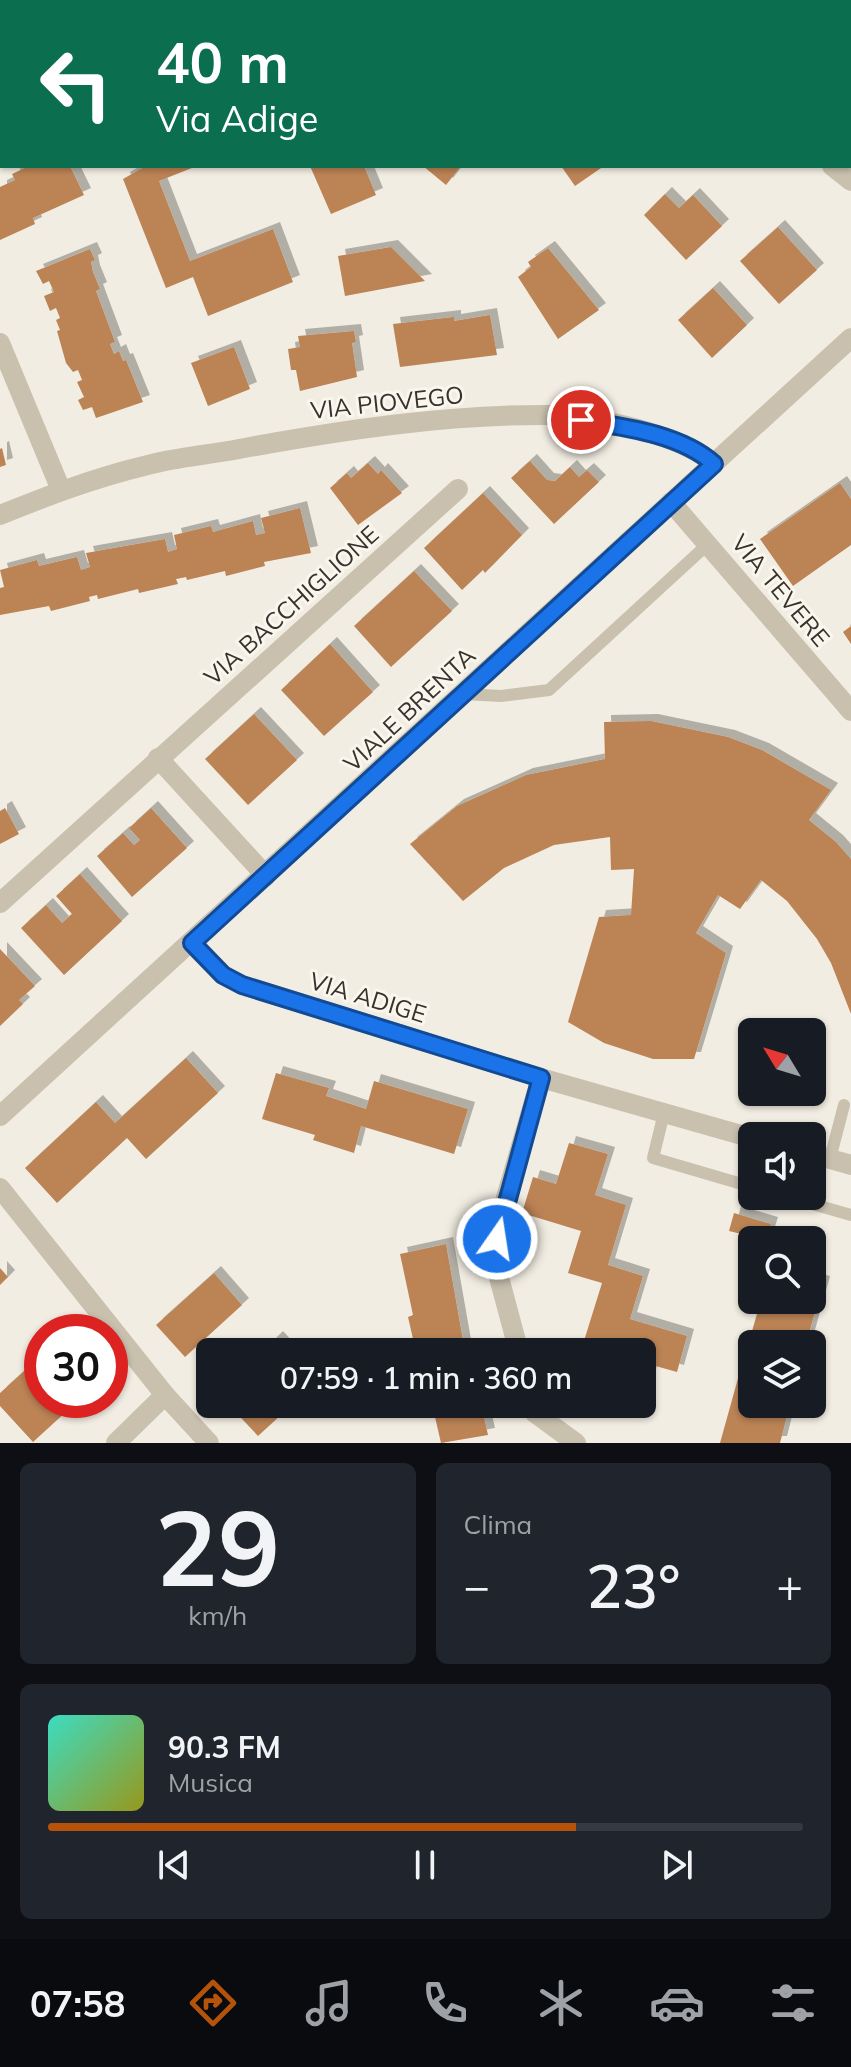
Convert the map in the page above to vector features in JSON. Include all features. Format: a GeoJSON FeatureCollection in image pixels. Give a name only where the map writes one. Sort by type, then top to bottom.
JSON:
{"type":"FeatureCollection","features":[{"type":"Feature","properties":{"kind":"street"},"geometry":{"type":"LineString","coordinates":[[835,168],[851,181]]}},
{"type":"Feature","properties":{"kind":"street","name":"VIALE BRENTA"},"geometry":{"type":"LineString","coordinates":[[0,1116],[851,338]]}},
{"type":"Feature","properties":{"kind":"street"},"geometry":{"type":"LineString","coordinates":[[0,343],[61,490]]}},
{"type":"Feature","properties":{"kind":"street","name":"VIA PIOVEGO"},"geometry":{"type":"LineString","coordinates":[[0,515],[61,490],[146,465],[324,433],[555,415],[632,428],[700,451],[714,464]]}},
{"type":"Feature","properties":{"kind":"street","name":"VIA BACCHIGLIONE"},"geometry":{"type":"LineString","coordinates":[[0,903],[458,489]]}},
{"type":"Feature","properties":{"kind":"street","name":"VIA TEVERE"},"geometry":{"type":"LineString","coordinates":[[671,502],[851,711]]}},
{"type":"Feature","properties":{"kind":"street"},"geometry":{"type":"LineString","coordinates":[[158,758],[266,876]]}},
{"type":"Feature","properties":{"kind":"street","name":"VIA ADIGE"},"geometry":{"type":"LineString","coordinates":[[192,943],[223,975],[242,985],[541,1078],[738,1134]]}},
{"type":"Feature","properties":{"kind":"street"},"geometry":{"type":"LineString","coordinates":[[515,1338],[494,1259],[500,1218],[541,1078]]}},
{"type":"Feature","properties":{"kind":"street"},"geometry":{"type":"LineString","coordinates":[[826,1158],[851,1165]]}},
{"type":"Feature","properties":{"kind":"street"},"geometry":{"type":"LineString","coordinates":[[0,1188],[165,1395],[209,1443]]}},
{"type":"Feature","properties":{"kind":"street"},"geometry":{"type":"LineString","coordinates":[[116,1443],[165,1395]]}},
{"type":"Feature","properties":{"kind":"street"},"geometry":{"type":"LineString","coordinates":[[546,1418],[576,1443]]}},
{"type":"Feature","properties":{"kind":"lane"},"geometry":{"type":"LineString","coordinates":[[464,694],[501,696],[549,690],[708,544]]}},
{"type":"Feature","properties":{"kind":"lane"},"geometry":{"type":"LineString","coordinates":[[826,1146],[844,1105]]}},
{"type":"Feature","properties":{"kind":"lane"},"geometry":{"type":"LineString","coordinates":[[664,1113],[653,1158],[738,1183]]}},
{"type":"Feature","properties":{"kind":"lane"},"geometry":{"type":"LineString","coordinates":[[826,1208],[851,1215]]}},
{"type":"Feature","properties":{"kind":"building"},"geometry":{"type":"Polygon","coordinates":[[[25,168],[71,168],[84,195],[33,218],[35,224],[0,240],[0,187],[15,180],[12,174],[25,168]]]}},
{"type":"Feature","properties":{"kind":"building"},"geometry":{"type":"Polygon","coordinates":[[[142,168],[192,168],[159,181],[190,261],[273,229],[293,282],[208,316],[193,277],[166,288],[123,179],[142,168]]]}},
{"type":"Feature","properties":{"kind":"building"},"geometry":{"type":"Polygon","coordinates":[[[311,168],[365,168],[376,195],[331,214],[311,168]]]}},
{"type":"Feature","properties":{"kind":"building"},"geometry":{"type":"Polygon","coordinates":[[[425,168],[459,168],[446,185],[425,168]]]}},
{"type":"Feature","properties":{"kind":"building"},"geometry":{"type":"Polygon","coordinates":[[[562,168],[601,168],[575,186],[562,168]]]}},
{"type":"Feature","properties":{"kind":"building"},"geometry":{"type":"Polygon","coordinates":[[[665,194],[679,208],[693,195],[722,226],[686,260],[644,215],[665,194]]]}},
{"type":"Feature","properties":{"kind":"building"},"geometry":{"type":"Polygon","coordinates":[[[778,227],[817,270],[779,304],[740,261],[778,227]]]}},
{"type":"Feature","properties":{"kind":"building"},"geometry":{"type":"Polygon","coordinates":[[[391,247],[425,281],[345,296],[338,256],[391,247]]]}},
{"type":"Feature","properties":{"kind":"building"},"geometry":{"type":"Polygon","coordinates":[[[548,248],[599,310],[558,339],[518,277],[531,267],[528,262],[548,248]]]}},
{"type":"Feature","properties":{"kind":"building"},"geometry":{"type":"Polygon","coordinates":[[[90,249],[95,260],[91,262],[93,272],[100,289],[96,291],[115,342],[110,344],[114,354],[119,351],[123,361],[126,360],[143,402],[96,418],[92,407],[83,410],[78,400],[84,397],[77,382],[82,380],[78,370],[73,372],[66,363],[57,331],[60,330],[56,320],[60,318],[56,308],[50,311],[44,296],[54,292],[49,281],[43,284],[36,271],[90,249]]]}},
{"type":"Feature","properties":{"kind":"building"},"geometry":{"type":"Polygon","coordinates":[[[713,288],[747,325],[712,358],[678,320],[713,288]]]}},
{"type":"Feature","properties":{"kind":"building"},"geometry":{"type":"Polygon","coordinates":[[[490,315],[497,355],[400,367],[393,324],[454,317],[454,321],[490,315]]]}},
{"type":"Feature","properties":{"kind":"building"},"geometry":{"type":"Polygon","coordinates":[[[354,331],[356,342],[352,343],[357,377],[300,391],[296,370],[291,370],[288,349],[300,347],[298,336],[354,331]]]}},
{"type":"Feature","properties":{"kind":"building"},"geometry":{"type":"Polygon","coordinates":[[[234,347],[250,389],[208,406],[191,363],[234,347]]]}},
{"type":"Feature","properties":{"kind":"building"},"geometry":{"type":"Polygon","coordinates":[[[0,449],[6,465],[0,467],[0,449]]]}},
{"type":"Feature","properties":{"kind":"building"},"geometry":{"type":"Polygon","coordinates":[[[530,461],[547,480],[555,481],[570,467],[579,477],[587,470],[599,482],[554,524],[511,478],[530,461]]]}},
{"type":"Feature","properties":{"kind":"building"},"geometry":{"type":"Polygon","coordinates":[[[368,463],[378,474],[381,470],[402,493],[358,525],[330,488],[347,473],[351,478],[368,463]]]}},
{"type":"Feature","properties":{"kind":"building"},"geometry":{"type":"Polygon","coordinates":[[[840,483],[851,499],[851,545],[793,586],[760,539],[840,483]]]}},
{"type":"Feature","properties":{"kind":"building"},"geometry":{"type":"Polygon","coordinates":[[[483,493],[522,535],[485,573],[483,570],[462,590],[424,548],[483,493]]]}},
{"type":"Feature","properties":{"kind":"building"},"geometry":{"type":"Polygon","coordinates":[[[300,508],[311,553],[264,562],[265,566],[226,576],[225,571],[187,580],[186,577],[176,579],[178,584],[139,593],[138,589],[98,599],[97,595],[89,597],[90,601],[51,611],[49,606],[0,615],[0,588],[4,587],[0,570],[37,560],[39,566],[77,557],[81,570],[90,567],[86,553],[165,539],[168,552],[177,549],[174,535],[211,526],[213,532],[253,521],[256,535],[265,533],[261,518],[300,508]]]}},
{"type":"Feature","properties":{"kind":"building"},"geometry":{"type":"Polygon","coordinates":[[[414,571],[452,611],[391,667],[354,626],[414,571]]]}},
{"type":"Feature","properties":{"kind":"building"},"geometry":{"type":"Polygon","coordinates":[[[851,626],[851,644],[843,632],[851,626]]]}},
{"type":"Feature","properties":{"kind":"building"},"geometry":{"type":"Polygon","coordinates":[[[330,644],[373,692],[324,736],[281,690],[330,644]]]}},
{"type":"Feature","properties":{"kind":"building"},"geometry":{"type":"Polygon","coordinates":[[[254,714],[297,760],[248,805],[205,759],[254,714]]]}},
{"type":"Feature","properties":{"kind":"building"},"geometry":{"type":"Polygon","coordinates":[[[651,721],[728,737],[762,750],[831,790],[809,820],[851,859],[851,1014],[831,963],[817,939],[787,901],[761,880],[740,909],[718,895],[696,933],[726,953],[694,1059],[653,1059],[604,1043],[568,1022],[599,917],[631,915],[634,869],[611,870],[610,837],[554,845],[504,868],[463,901],[410,844],[457,806],[526,775],[605,759],[604,722],[651,721]]]}},
{"type":"Feature","properties":{"kind":"building"},"geometry":{"type":"Polygon","coordinates":[[[5,808],[19,834],[0,844],[0,811],[5,808]]]}},
{"type":"Feature","properties":{"kind":"building"},"geometry":{"type":"Polygon","coordinates":[[[151,808],[187,848],[132,897],[97,856],[123,833],[134,845],[140,840],[129,828],[151,808]]]}},
{"type":"Feature","properties":{"kind":"building"},"geometry":{"type":"Polygon","coordinates":[[[80,874],[122,921],[64,975],[21,928],[46,905],[62,923],[72,914],[56,896],[80,874]]]}},
{"type":"Feature","properties":{"kind":"building"},"geometry":{"type":"Polygon","coordinates":[[[0,949],[35,986],[19,1000],[23,1004],[0,1026],[0,949]]]}},
{"type":"Feature","properties":{"kind":"building"},"geometry":{"type":"Polygon","coordinates":[[[186,1058],[218,1093],[146,1159],[127,1138],[57,1203],[25,1168],[96,1102],[115,1123],[186,1058]]]}},
{"type":"Feature","properties":{"kind":"building"},"geometry":{"type":"Polygon","coordinates":[[[276,1073],[329,1088],[326,1096],[366,1109],[374,1081],[468,1109],[454,1154],[361,1126],[354,1153],[313,1140],[315,1135],[262,1119],[276,1073]]]}},
{"type":"Feature","properties":{"kind":"building"},"geometry":{"type":"Polygon","coordinates":[[[569,1143],[608,1154],[595,1195],[626,1205],[608,1265],[643,1276],[630,1319],[687,1336],[677,1372],[656,1366],[656,1338],[585,1338],[602,1283],[568,1273],[581,1231],[522,1213],[533,1177],[556,1184],[569,1143]]]}},
{"type":"Feature","properties":{"kind":"building"},"geometry":{"type":"Polygon","coordinates":[[[734,1213],[771,1224],[738,1226],[738,1233],[729,1231],[734,1213]]]}},
{"type":"Feature","properties":{"kind":"building"},"geometry":{"type":"Polygon","coordinates":[[[446,1244],[463,1338],[413,1338],[408,1317],[413,1315],[400,1254],[446,1244]]]}},
{"type":"Feature","properties":{"kind":"building"},"geometry":{"type":"Polygon","coordinates":[[[0,1268],[8,1277],[0,1285],[0,1268]]]}},
{"type":"Feature","properties":{"kind":"building"},"geometry":{"type":"Polygon","coordinates":[[[214,1273],[242,1305],[206,1338],[196,1338],[196,1347],[185,1357],[156,1325],[214,1273]]]}},
{"type":"Feature","properties":{"kind":"building"},"geometry":{"type":"Polygon","coordinates":[[[757,1314],[814,1314],[810,1330],[752,1330],[757,1314]]]}},
{"type":"Feature","properties":{"kind":"building"},"geometry":{"type":"Polygon","coordinates":[[[24,1371],[24,1418],[59,1418],[33,1442],[0,1406],[0,1393],[24,1371]]]}},
{"type":"Feature","properties":{"kind":"building"},"geometry":{"type":"Polygon","coordinates":[[[738,1378],[738,1418],[786,1418],[780,1443],[720,1443],[738,1378]]]}},
{"type":"Feature","properties":{"kind":"building"},"geometry":{"type":"Polygon","coordinates":[[[241,1418],[278,1418],[258,1436],[241,1418]]]}},
{"type":"Feature","properties":{"kind":"building"},"geometry":{"type":"Polygon","coordinates":[[[435,1418],[484,1418],[488,1435],[441,1443],[435,1418]]]}},
{"type":"Feature","properties":{"kind":"route"},"geometry":{"type":"LineString","coordinates":[[497,1239],[500,1218],[541,1078],[242,985],[223,975],[192,943],[714,464],[700,451],[632,428],[581,420]]}}]}
